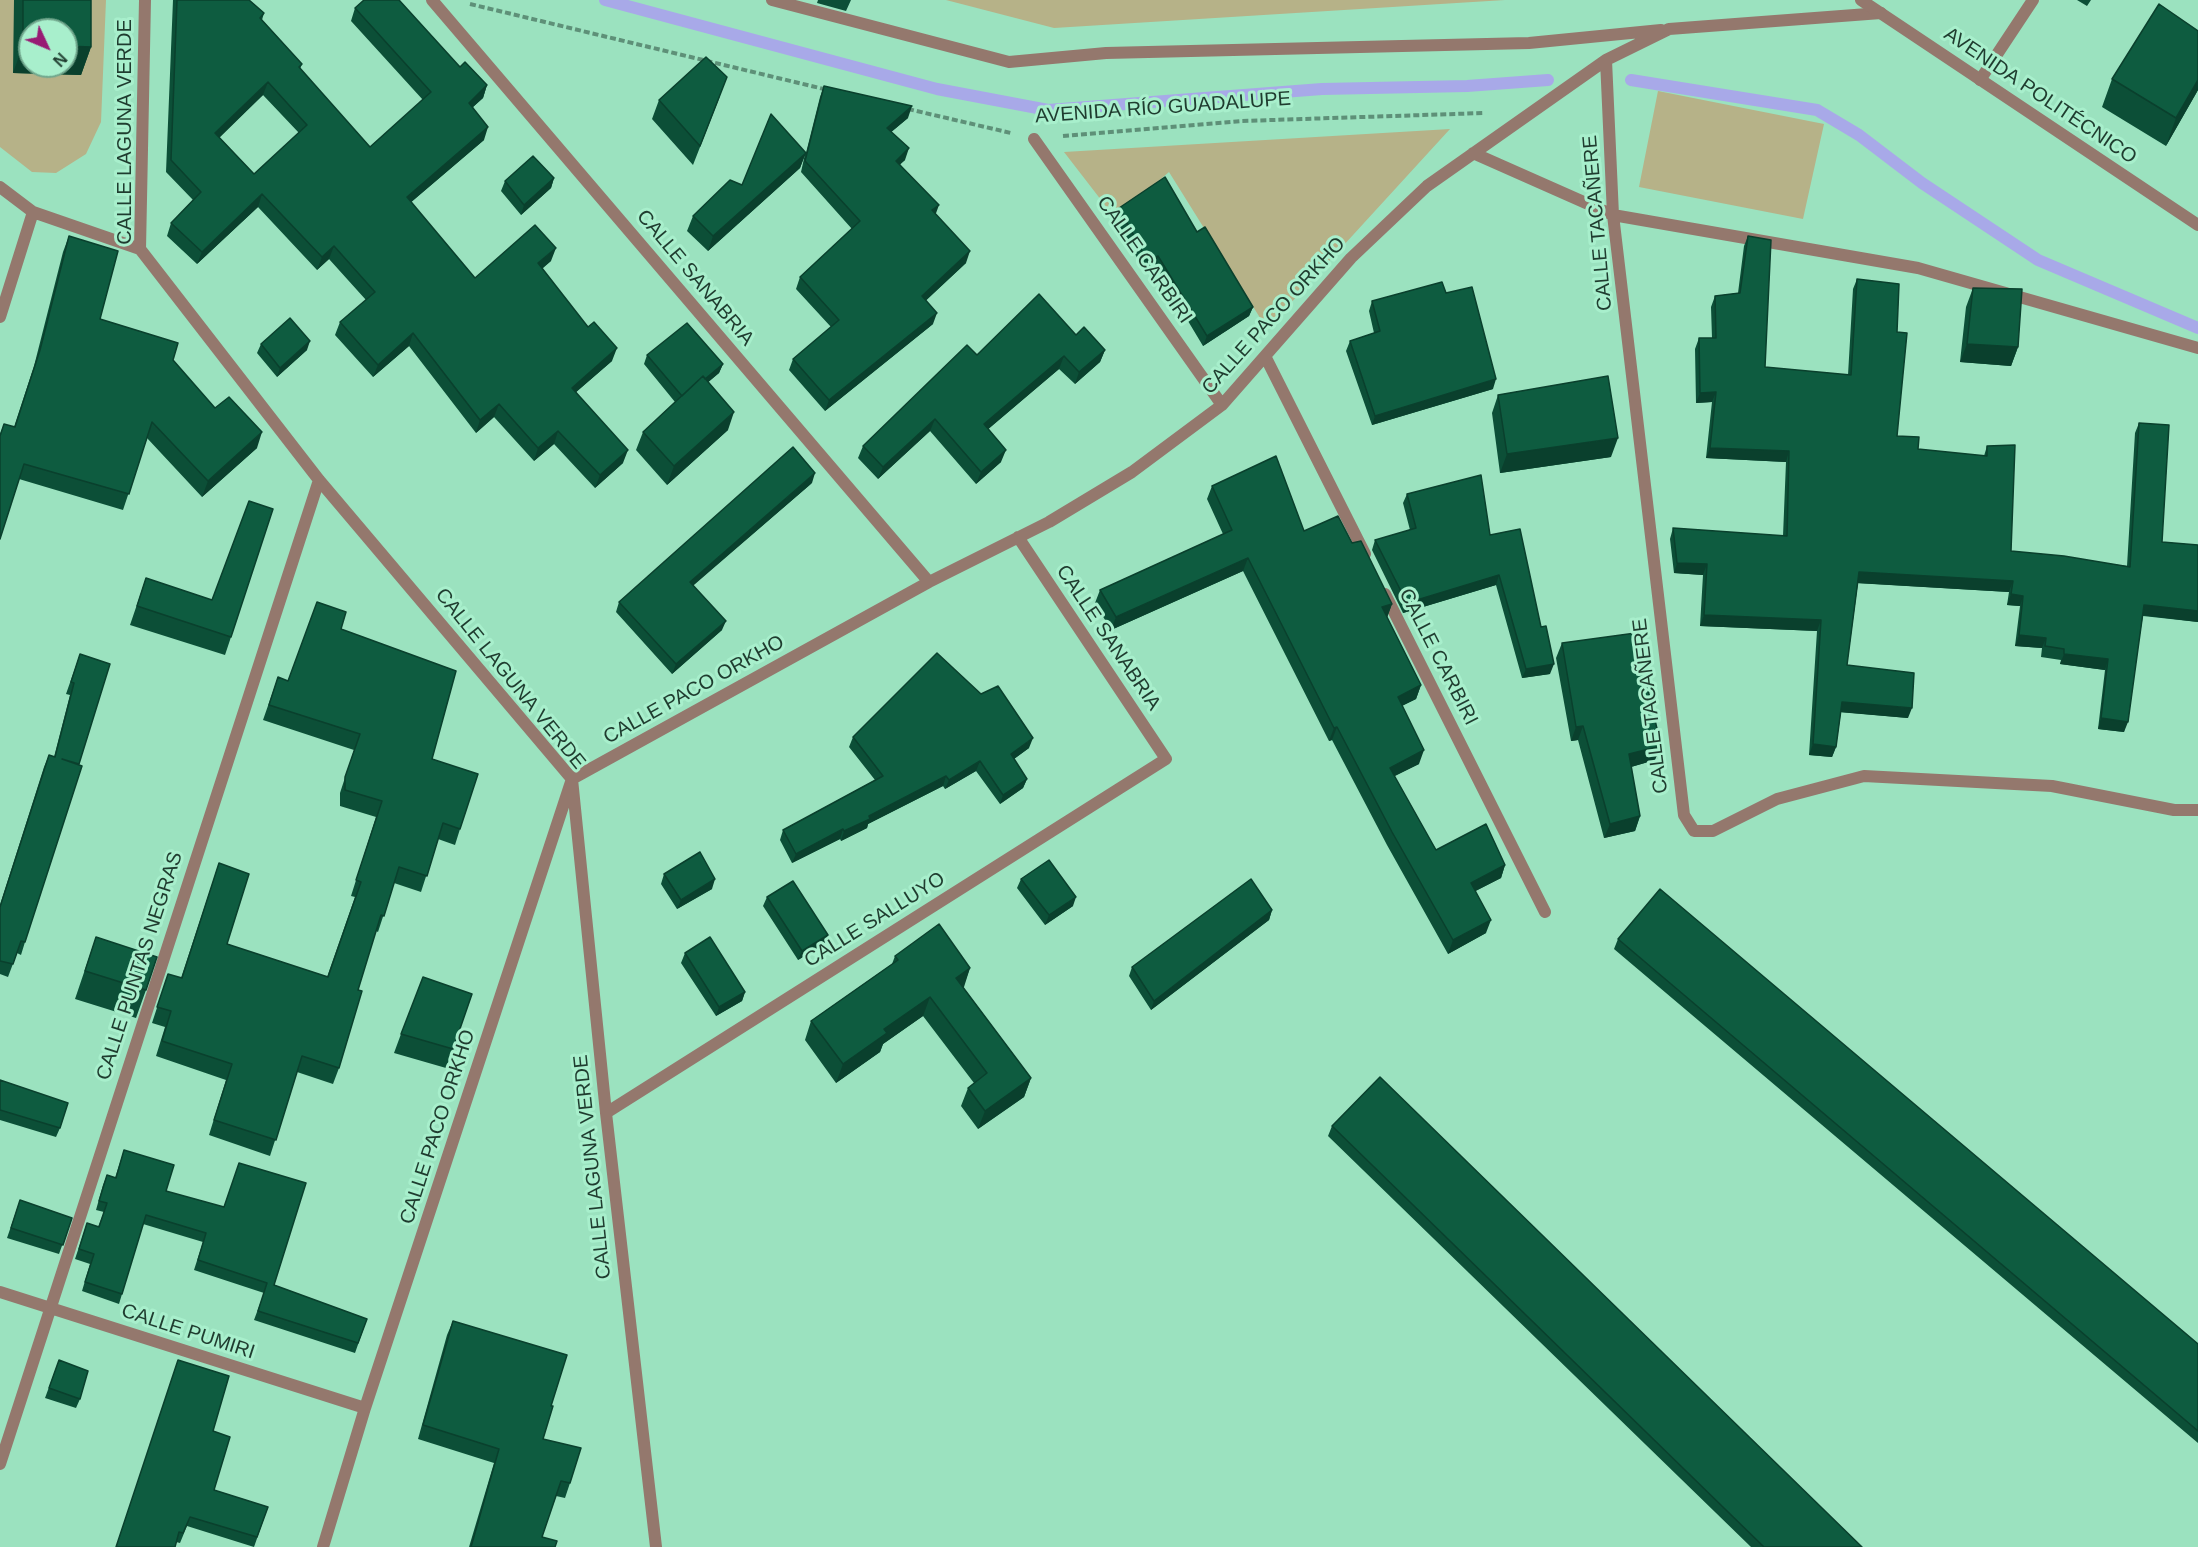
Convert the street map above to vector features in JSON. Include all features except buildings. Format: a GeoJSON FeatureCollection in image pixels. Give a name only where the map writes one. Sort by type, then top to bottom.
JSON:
{"type":"FeatureCollection","features":[{"type":"Feature","properties":{"kind":"street","name":"CALLE LAGUNA VERDE"},"geometry":{"type":"LineString","coordinates":[[145,0],[140,249],[319,480],[572,779],[606,1113],[656,1547]]}},
{"type":"Feature","properties":{"kind":"street","name":"CALLE SANABRIA"},"geometry":{"type":"LineString","coordinates":[[432,0],[929,582]]}},
{"type":"Feature","properties":{"kind":"street"},"geometry":{"type":"LineString","coordinates":[[772,0],[1009,62],[1106,53],[1529,43],[1669,29],[1881,13]]}},
{"type":"Feature","properties":{"kind":"street","name":"AVENIDA POLITÉCNICO"},"geometry":{"type":"LineString","coordinates":[[1861,0],[2198,225]]}},
{"type":"Feature","properties":{"kind":"street"},"geometry":{"type":"LineString","coordinates":[[1980,80],[2033,0]]}},
{"type":"Feature","properties":{"kind":"street","name":"CALLE PACO ORKHO"},"geometry":{"type":"LineString","coordinates":[[322,1547],[365,1408],[572,779],[929,582],[1049,522],[1132,472],[1222,405],[1351,258],[1427,186],[1606,60],[1669,29]]}},
{"type":"Feature","properties":{"kind":"street","name":"CALLE TACAÑERE"},"geometry":{"type":"LineString","coordinates":[[1606,60],[1613,214],[1684,815],[1694,831],[1713,831],[1776,799],[1864,776],[2052,786],[2174,810],[2198,810]]}},
{"type":"Feature","properties":{"kind":"street","name":"CALLE CARBIRI"},"geometry":{"type":"LineString","coordinates":[[1034,139],[1222,405]]}},
{"type":"Feature","properties":{"kind":"street"},"geometry":{"type":"LineString","coordinates":[[1473,153],[1613,214],[1918,268],[2198,348]]}},
{"type":"Feature","properties":{"kind":"street"},"geometry":{"type":"LineString","coordinates":[[0,187],[33,212],[140,249]]}},
{"type":"Feature","properties":{"kind":"street"},"geometry":{"type":"LineString","coordinates":[[0,317],[33,212]]}},
{"type":"Feature","properties":{"kind":"street","name":"CALLE CARBIRI"},"geometry":{"type":"LineString","coordinates":[[1264,356],[1545,912]]}},
{"type":"Feature","properties":{"kind":"street","name":"CALLE PUNTAS NEGRAS"},"geometry":{"type":"LineString","coordinates":[[0,1464],[319,480]]}},
{"type":"Feature","properties":{"kind":"street","name":"CALLE SANABRIA"},"geometry":{"type":"LineString","coordinates":[[1018,537],[1166,759]]}},
{"type":"Feature","properties":{"kind":"street","name":"CALLE SALLUYO"},"geometry":{"type":"LineString","coordinates":[[606,1113],[1166,759]]}},
{"type":"Feature","properties":{"kind":"street","name":"CALLE PUMIRI"},"geometry":{"type":"LineString","coordinates":[[0,1292],[365,1408]]}},
{"type":"Feature","properties":{"kind":"path"},"geometry":{"type":"LineString","coordinates":[[464,3],[836,92]]}},
{"type":"Feature","properties":{"kind":"path","name":"AVENIDA RÍO GUADALUPE"},"geometry":{"type":"LineString","coordinates":[[906,108],[1034,139],[1242,121],[1487,112]]}},
{"type":"Feature","properties":{"kind":"shaded area"},"geometry":{"type":"Polygon","coordinates":[[[0,0],[106,0],[101,122],[86,154],[56,173],[32,172],[0,147],[0,0]]]}},
{"type":"Feature","properties":{"kind":"shaded area"},"geometry":{"type":"Polygon","coordinates":[[[946,0],[1505,0],[1054,28],[946,0]]]}},
{"type":"Feature","properties":{"kind":"shaded area"},"geometry":{"type":"Polygon","coordinates":[[[1658,91],[1824,124],[1803,219],[1639,187],[1658,91]]]}},
{"type":"Feature","properties":{"kind":"shaded area"},"geometry":{"type":"Polygon","coordinates":[[[1450,129],[1267,329],[1169,172],[1115,218],[1064,152],[1450,129]]]}},
{"type":"Feature","properties":{"kind":"waterway"},"geometry":{"type":"LineString","coordinates":[[605,0],[937,89],[1048,110],[1322,89],[1467,86],[1548,80]]}},
{"type":"Feature","properties":{"kind":"waterway"},"geometry":{"type":"LineString","coordinates":[[1631,80],[1817,110],[1859,135],[1922,183],[2038,260],[2198,328]]}}]}
